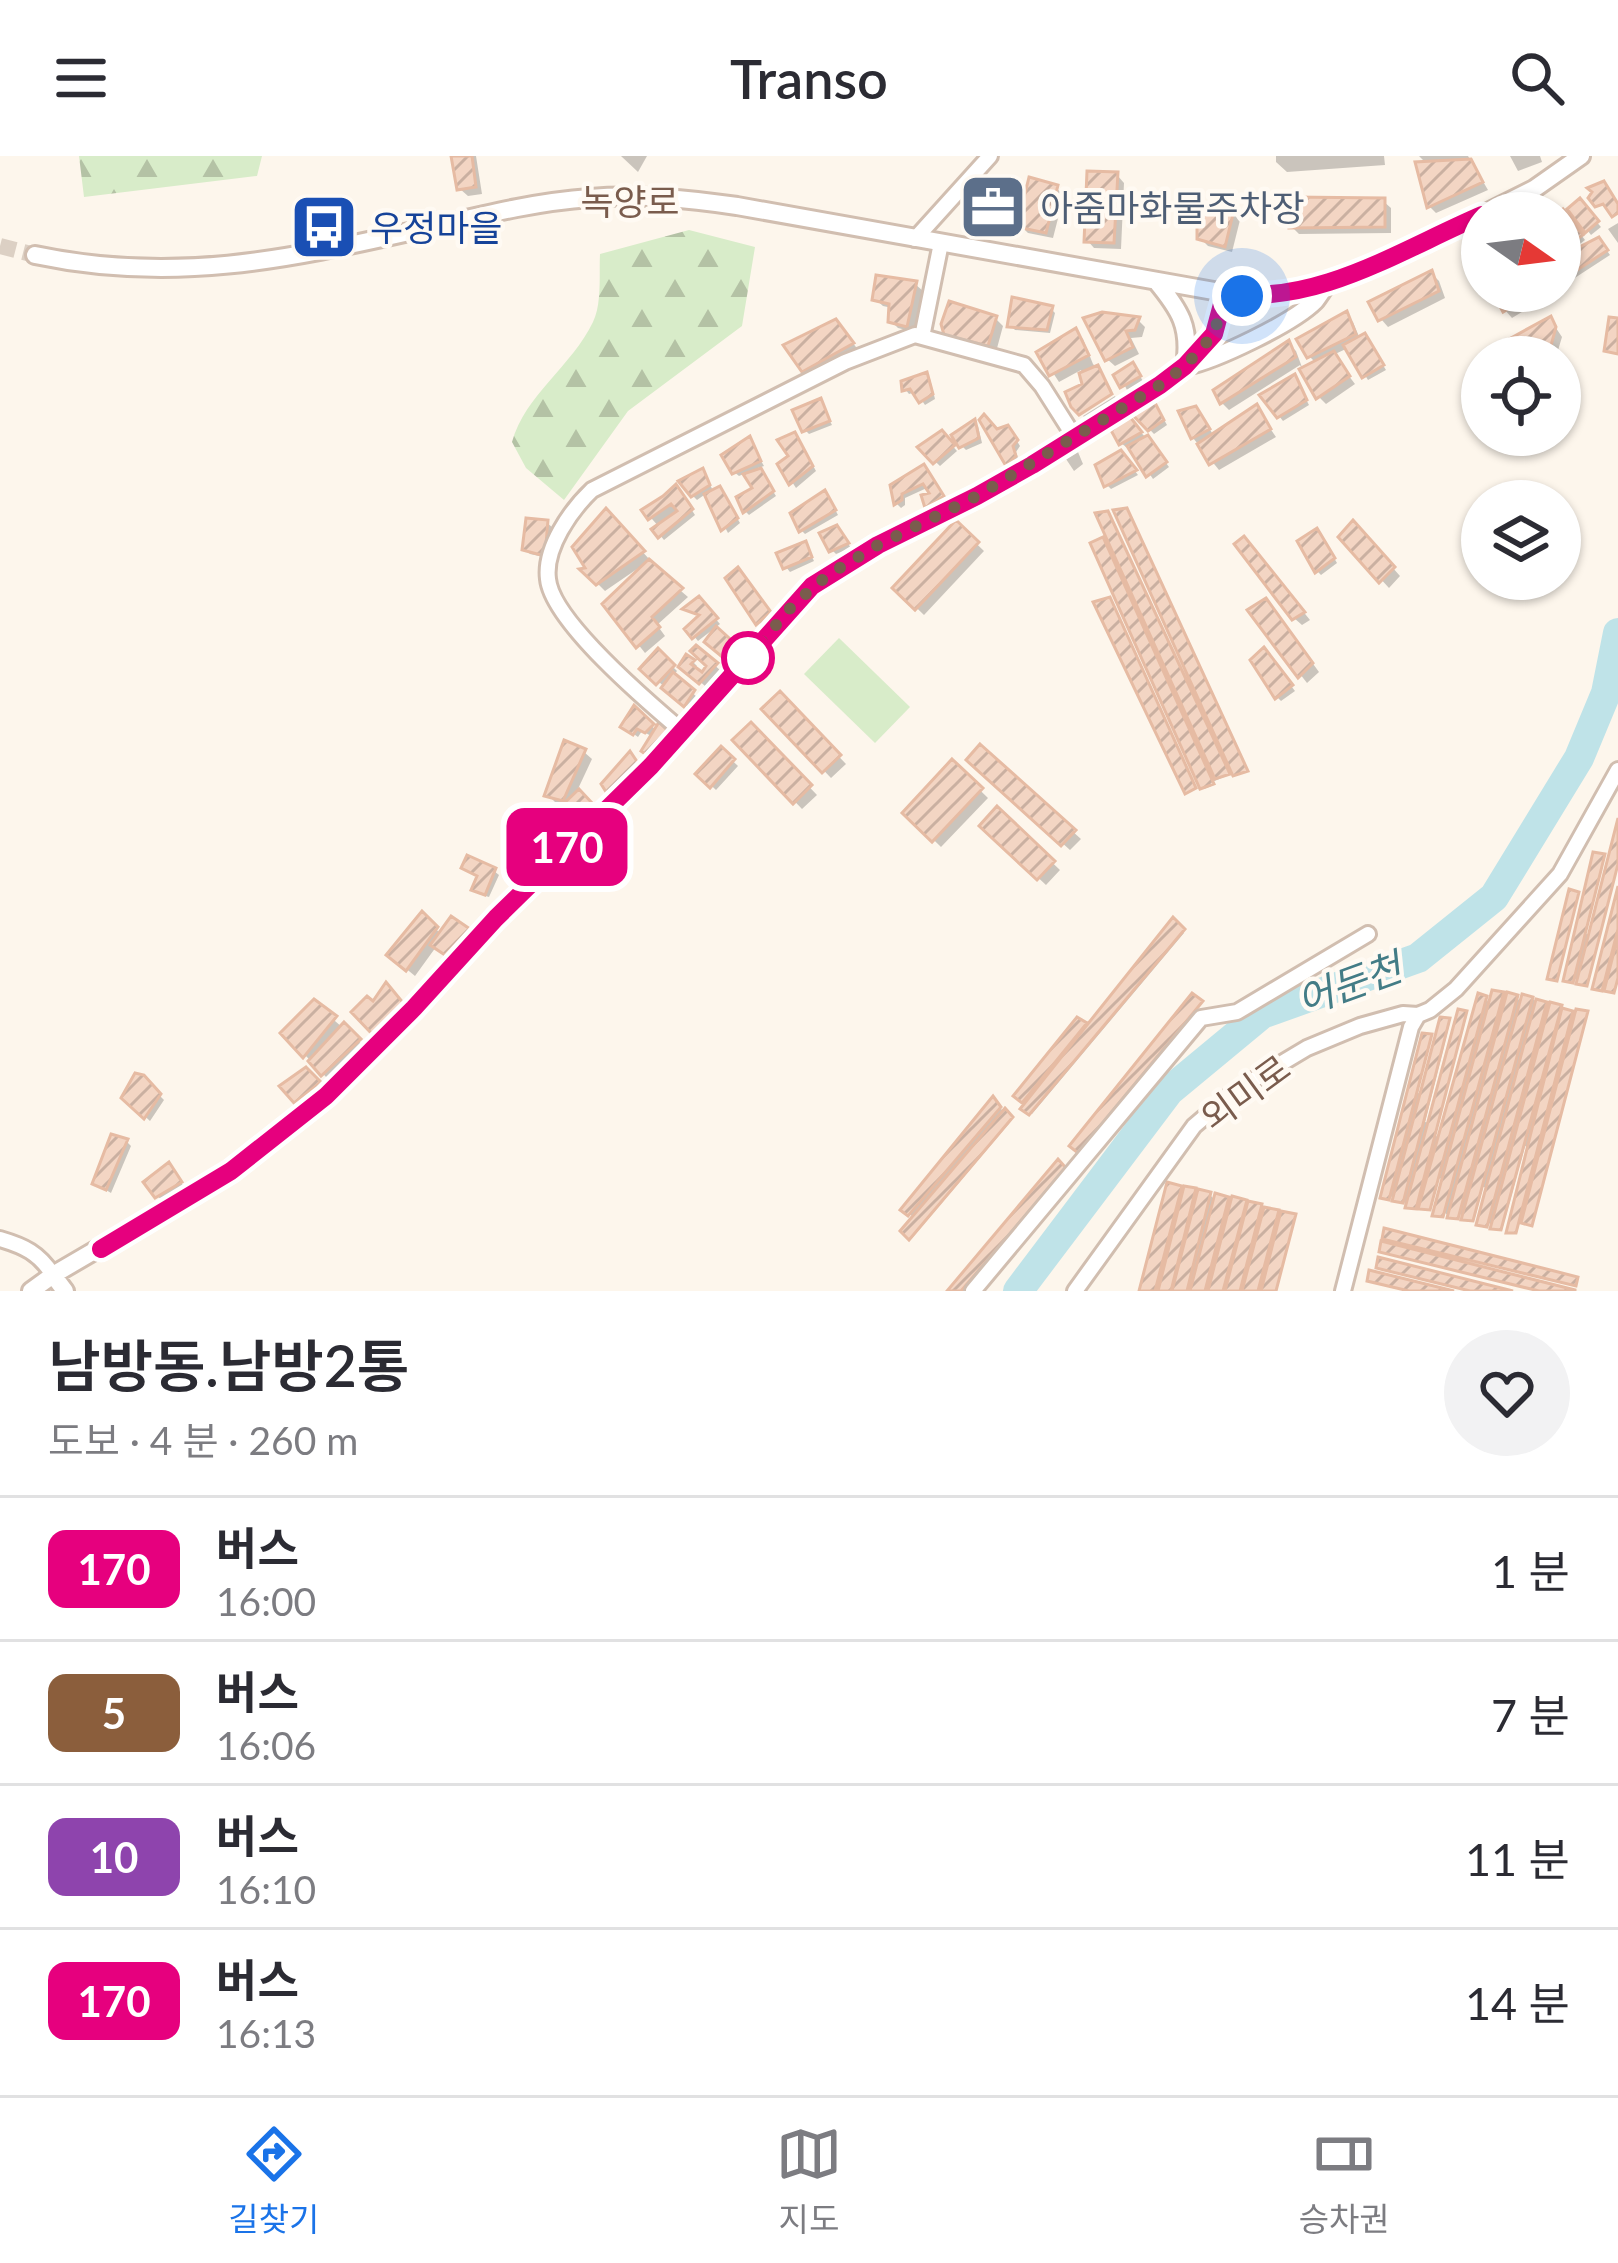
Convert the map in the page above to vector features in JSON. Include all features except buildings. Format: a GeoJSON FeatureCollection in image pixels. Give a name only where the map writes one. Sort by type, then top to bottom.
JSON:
{"type":"FeatureCollection","features":[{"type":"Feature","properties":{"kind":"street"},"geometry":{"type":"LineString","coordinates":[[915,239],[990,156]]}},
{"type":"Feature","properties":{"kind":"street"},"geometry":{"type":"LineString","coordinates":[[1528,192],[1581,156]]}},
{"type":"Feature","properties":{"kind":"street","name":"녹양로"},"geometry":{"type":"LineString","coordinates":[[35,255],[118,269],[231,267],[538,204],[634,197],[737,206],[1225,293],[1265,296],[1326,285]]}},
{"type":"Feature","properties":{"kind":"street"},"geometry":{"type":"LineString","coordinates":[[1185,366],[1209,361],[1291,318],[1316,301],[1326,285],[1461,224]]}},
{"type":"Feature","properties":{"kind":"street"},"geometry":{"type":"LineString","coordinates":[[922,337],[941,243]]}},
{"type":"Feature","properties":{"kind":"street"},"geometry":{"type":"LineString","coordinates":[[1156,281],[1177,307],[1186,331],[1185,366]]}},
{"type":"Feature","properties":{"kind":"street"},"geometry":{"type":"LineString","coordinates":[[31,1291],[231,1171],[326,1096],[496,918],[651,766],[812,586],[878,545],[977,496],[1185,366],[1214,334],[1225,293]]}},
{"type":"Feature","properties":{"kind":"street"},"geometry":{"type":"LineString","coordinates":[[682,731],[639,695],[556,603],[547,577],[555,542],[571,511],[592,490],[845,362],[915,335],[1024,365],[1075,438]]}},
{"type":"Feature","properties":{"kind":"street"},"geometry":{"type":"LineString","coordinates":[[1343,1291],[1411,1027],[1418,1015],[1456,989],[1560,874],[1618,770]]}},
{"type":"Feature","properties":{"kind":"street"},"geometry":{"type":"LineString","coordinates":[[974,1291],[1201,1018],[1237,1012],[1368,934]]}},
{"type":"Feature","properties":{"kind":"street","name":"외미로"},"geometry":{"type":"LineString","coordinates":[[1075,1291],[1194,1126],[1222,1101],[1307,1048],[1360,1025],[1418,1015]]}},
{"type":"Feature","properties":{"kind":"street"},"geometry":{"type":"LineString","coordinates":[[0,1239],[43,1259],[65,1291]]}},
{"type":"Feature","properties":{"kind":"green space"},"geometry":{"type":"Polygon","coordinates":[[[79,156],[262,156],[257,176],[84,197],[79,156]]]}},
{"type":"Feature","properties":{"kind":"green space"},"geometry":{"type":"Polygon","coordinates":[[[689,230],[755,247],[742,326],[628,411],[564,500],[526,468],[512,442],[518,425],[593,322],[600,254],[689,230]]]}},
{"type":"Feature","properties":{"kind":"green space"},"geometry":{"type":"Polygon","coordinates":[[[839,638],[910,707],[875,743],[804,674],[839,638]]]}},
{"type":"Feature","properties":{"kind":"waterway","name":"어둔천"},"geometry":{"type":"LineString","coordinates":[[1018,1291],[1169,1091],[1262,1014],[1418,958],[1494,897],[1579,758],[1606,693],[1618,633]]}},
{"type":"Feature","properties":{"kind":"tunnel"},"geometry":{"type":"LineString","coordinates":[[0,246],[35,255]]}},
{"type":"Feature","properties":{"kind":"bus line","name":"170"},"geometry":{"type":"LineString","coordinates":[[101,1249],[231,1171],[326,1096],[496,918],[651,766],[812,586],[878,545],[1032,465],[1160,385],[1214,334],[1225,293],[1265,296],[1326,285],[1461,224]]}},
{"type":"Feature","properties":{"kind":"place","name":"아줌마화물주차장"},"geometry":{"type":"Point","coordinates":[993,207]}},
{"type":"Feature","properties":{"kind":"place","name":"우정마을"},"geometry":{"type":"Point","coordinates":[324,227]}},
{"type":"Feature","properties":{"kind":"route"},"geometry":{"type":"LineString","coordinates":[[748,658],[793,605],[828,575],[1032,465],[1160,385],[1214,334],[1225,293],[1242,296]]}}]}
